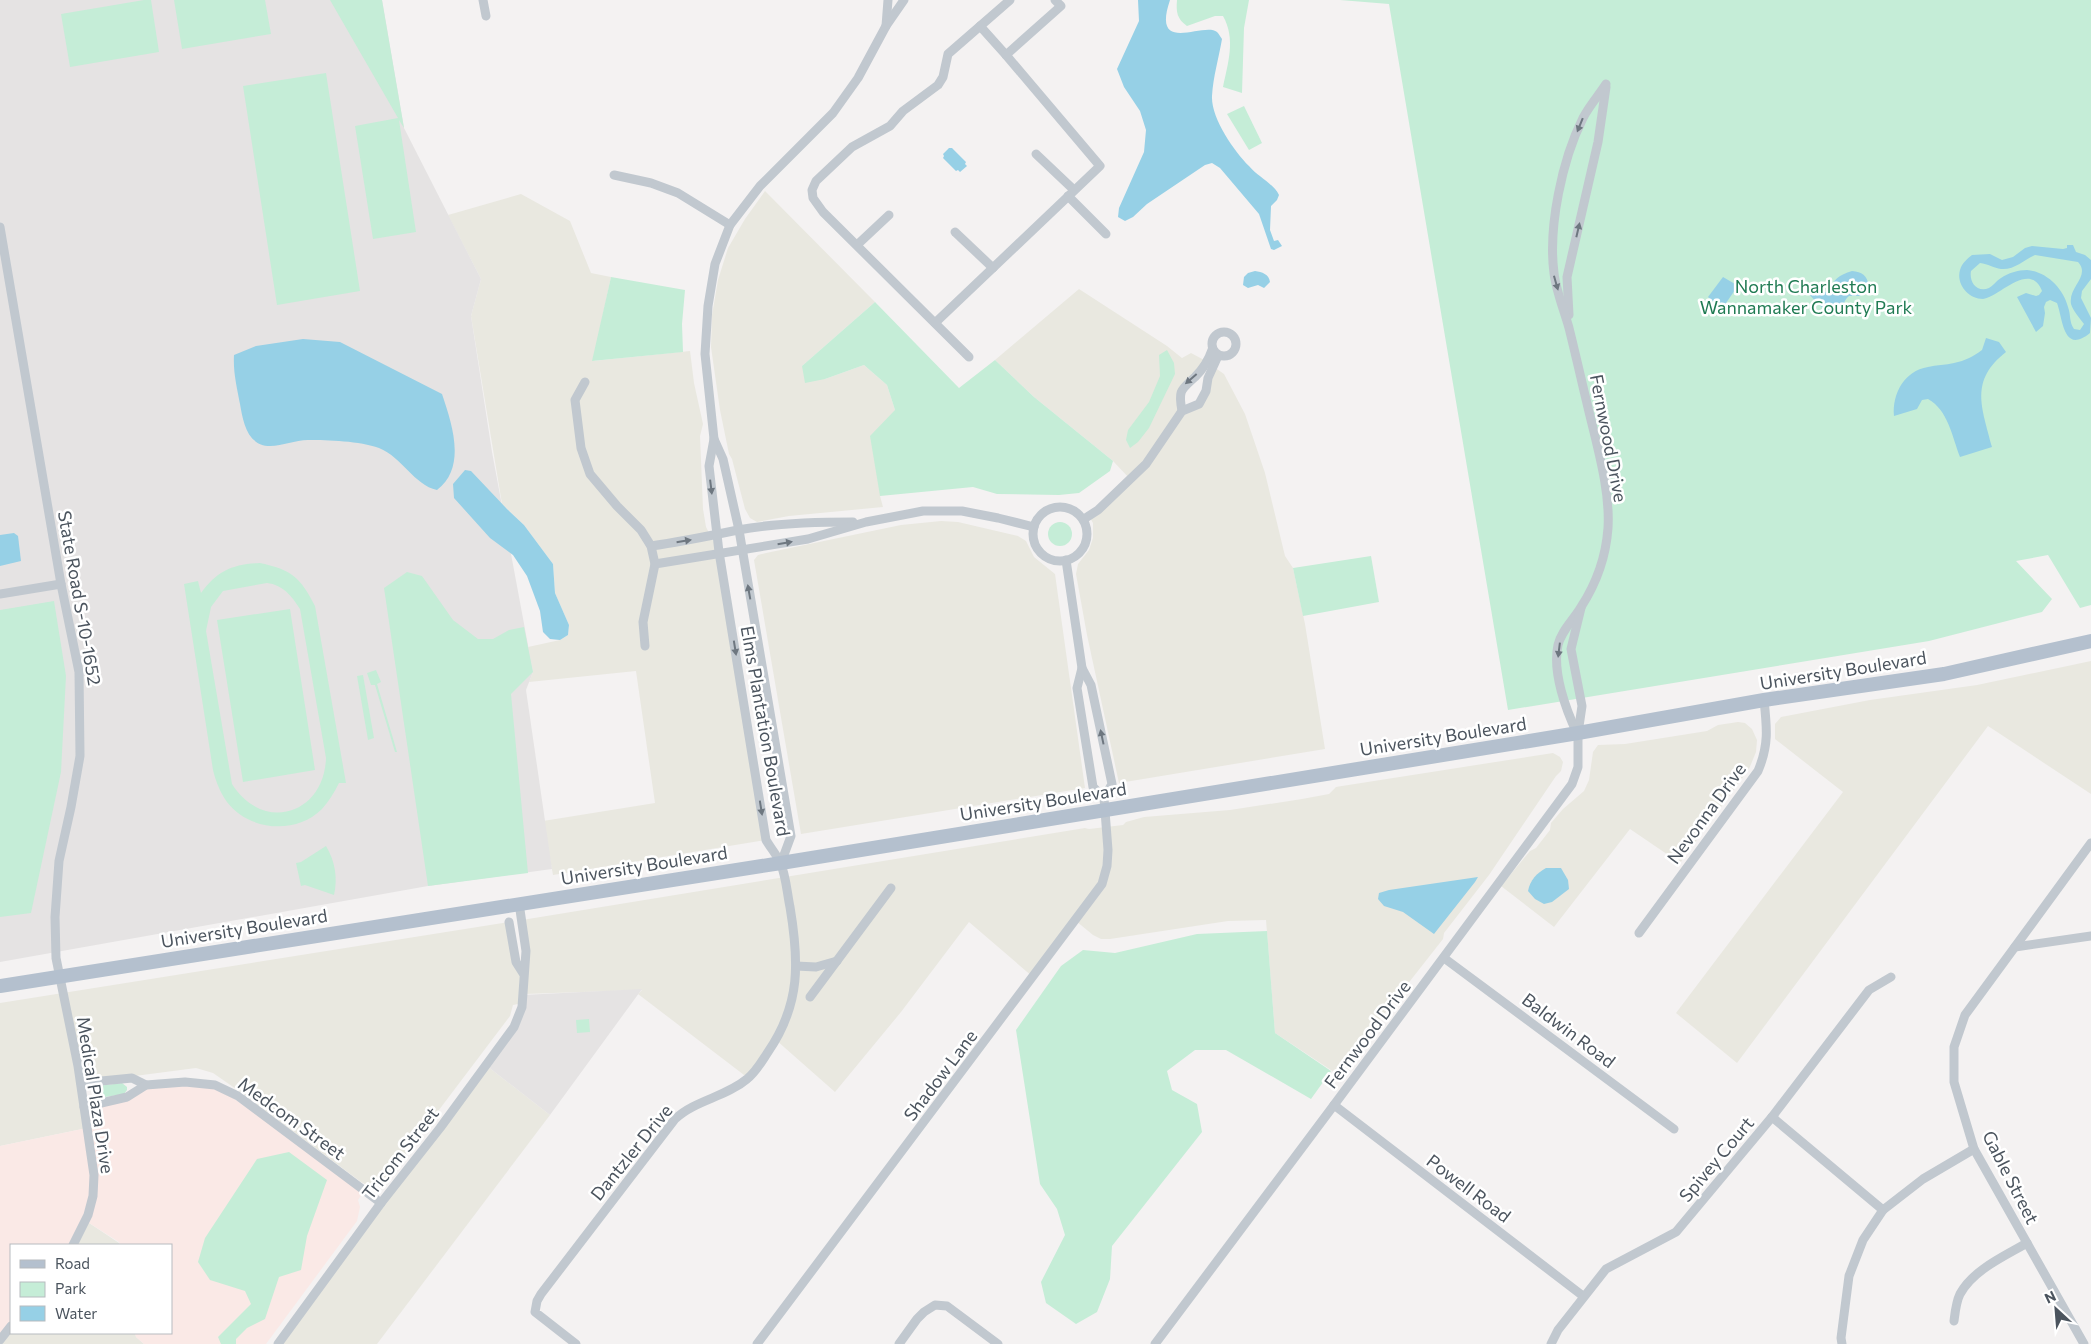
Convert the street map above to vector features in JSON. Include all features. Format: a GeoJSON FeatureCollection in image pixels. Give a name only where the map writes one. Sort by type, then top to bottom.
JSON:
{"type":"FeatureCollection","features":[{"type":"Feature","properties":{"kind":"main road","name":"University Boulevard"},"geometry":{"type":"LineString","coordinates":[[0,986],[780,863],[1105,804],[1578,733],[1764,700],[1944,674],[2091,641]]}},
{"type":"Feature","properties":{"kind":"street"},"geometry":{"type":"LineString","coordinates":[[483,0],[486,16]]}},
{"type":"Feature","properties":{"kind":"street","name":"Elms Plantation Boulevard"},"geometry":{"type":"LineString","coordinates":[[886,26],[888,0]]}},
{"type":"Feature","properties":{"kind":"street","name":"Elms Plantation Boulevard"},"geometry":{"type":"LineString","coordinates":[[780,863],[766,840],[719,552],[709,466],[714,439],[705,354],[708,306],[714,264],[730,225],[760,186],[833,113],[858,78],[886,26],[904,0]]}},
{"type":"Feature","properties":{"kind":"street"},"geometry":{"type":"LineString","coordinates":[[969,357],[822,212],[813,198],[812,190],[816,181],[852,147],[890,126],[903,111],[938,85],[944,77],[948,54],[1010,0]]}},
{"type":"Feature","properties":{"kind":"street"},"geometry":{"type":"LineString","coordinates":[[1006,55],[1061,6],[1055,0]]}},
{"type":"Feature","properties":{"kind":"street"},"geometry":{"type":"LineString","coordinates":[[935,323],[1100,166],[980,26]]}},
{"type":"Feature","properties":{"kind":"street"},"geometry":{"type":"LineString","coordinates":[[1606,84],[1598,142],[1567,278],[1569,330],[1554,274],[1554,239],[1558,196],[1569,153],[1583,117],[1606,84]]}},
{"type":"Feature","properties":{"kind":"street"},"geometry":{"type":"LineString","coordinates":[[1036,154],[1106,234]]}},
{"type":"Feature","properties":{"kind":"street"},"geometry":{"type":"LineString","coordinates":[[614,175],[652,183],[678,193],[730,225]]}},
{"type":"Feature","properties":{"kind":"street"},"geometry":{"type":"LineString","coordinates":[[857,246],[889,216]]}},
{"type":"Feature","properties":{"kind":"street","name":"State Road S-10-1652"},"geometry":{"type":"LineString","coordinates":[[0,227],[61,584],[79,672],[81,713],[80,756],[71,807],[62,843],[56,884],[56,958],[60,977]]}},
{"type":"Feature","properties":{"kind":"street"},"geometry":{"type":"LineString","coordinates":[[955,232],[993,268]]}},
{"type":"Feature","properties":{"kind":"street","name":"Fernwood Drive"},"geometry":{"type":"LineString","coordinates":[[1569,330],[1599,456],[1606,496],[1608,527],[1600,567],[1591,590],[1581,608],[1569,622],[1558,645],[1557,665],[1566,709],[1578,733]]}},
{"type":"Feature","properties":{"kind":"street"},"geometry":{"type":"LineString","coordinates":[[1084,519],[1098,510],[1146,464],[1182,411],[1199,404],[1206,391],[1215,353],[1196,376],[1185,384],[1181,391],[1182,411]]}},
{"type":"Feature","properties":{"kind":"street"},"geometry":{"type":"LineString","coordinates":[[585,382],[575,400],[581,448],[590,474],[617,506],[641,530],[651,546],[655,564],[643,622],[644,646]]}},
{"type":"Feature","properties":{"kind":"street","name":"Elms Plantation Boulevard"},"geometry":{"type":"LineString","coordinates":[[714,439],[723,459],[739,530],[791,836],[780,863]]}},
{"type":"Feature","properties":{"kind":"street"},"geometry":{"type":"LineString","coordinates":[[1054,507],[1071,508],[1084,519],[1088,536],[1086,544],[1081,552],[1066,560],[1049,559],[1042,554],[1033,539],[1034,527],[1040,515],[1054,507]]}},
{"type":"Feature","properties":{"kind":"street"},"geometry":{"type":"LineString","coordinates":[[655,564],[719,552],[808,539],[866,522],[923,511],[962,511],[1034,527]]}},
{"type":"Feature","properties":{"kind":"street"},"geometry":{"type":"LineString","coordinates":[[651,546],[717,536],[739,530],[814,522],[866,522]]}},
{"type":"Feature","properties":{"kind":"street"},"geometry":{"type":"LineString","coordinates":[[1066,560],[1070,598],[1082,668],[1091,685],[1112,784],[1105,804]]}},
{"type":"Feature","properties":{"kind":"street"},"geometry":{"type":"LineString","coordinates":[[0,594],[61,584]]}},
{"type":"Feature","properties":{"kind":"street","name":"Fernwood Drive"},"geometry":{"type":"LineString","coordinates":[[1155,1344],[1572,784],[1578,766],[1578,733],[1582,706],[1571,649],[1581,608]]}},
{"type":"Feature","properties":{"kind":"street"},"geometry":{"type":"LineString","coordinates":[[1082,668],[1077,688],[1093,787],[1105,804]]}},
{"type":"Feature","properties":{"kind":"street","name":"Nevonna Drive"},"geometry":{"type":"LineString","coordinates":[[1639,934],[1758,771],[1765,755],[1768,735],[1764,700]]}},
{"type":"Feature","properties":{"kind":"street","name":"Shadow Lane"},"geometry":{"type":"LineString","coordinates":[[757,1344],[1096,894],[1102,884],[1107,866],[1105,804]]}},
{"type":"Feature","properties":{"kind":"street","name":"Gable Street"},"geometry":{"type":"LineString","coordinates":[[2084,1344],[1974,1149],[1954,1082],[1954,1047],[1964,1015],[2091,844]]}},
{"type":"Feature","properties":{"kind":"street","name":"Dantzler Drive"},"geometry":{"type":"LineString","coordinates":[[576,1344],[535,1312],[536,1301],[675,1120],[685,1110],[735,1087],[753,1073],[776,1040],[786,1021],[795,987],[796,966],[793,927],[780,863]]}},
{"type":"Feature","properties":{"kind":"street"},"geometry":{"type":"LineString","coordinates":[[810,997],[891,888]]}},
{"type":"Feature","properties":{"kind":"street","name":"Tricom Street"},"geometry":{"type":"LineString","coordinates":[[278,1344],[381,1203],[446,1120],[514,1027],[522,1007],[526,951],[519,903]]}},
{"type":"Feature","properties":{"kind":"street","name":"Tricom Street"},"geometry":{"type":"LineString","coordinates":[[509,922],[516,962],[523,973]]}},
{"type":"Feature","properties":{"kind":"street"},"geometry":{"type":"LineString","coordinates":[[2015,947],[2091,936]]}},
{"type":"Feature","properties":{"kind":"street","name":"Baldwin Road"},"geometry":{"type":"LineString","coordinates":[[1444,958],[1674,1129]]}},
{"type":"Feature","properties":{"kind":"street"},"geometry":{"type":"LineString","coordinates":[[796,966],[816,967],[839,960]]}},
{"type":"Feature","properties":{"kind":"street","name":"Medical Plaza Drive"},"geometry":{"type":"LineString","coordinates":[[60,977],[81,1083],[94,1175],[88,1215],[74,1244]]}},
{"type":"Feature","properties":{"kind":"street","name":"Spivey Court"},"geometry":{"type":"LineString","coordinates":[[1551,1344],[1558,1330],[1606,1269],[1676,1232],[1772,1117],[1869,990],[1891,977]]}},
{"type":"Feature","properties":{"kind":"street","name":"Medcom Street"},"geometry":{"type":"LineString","coordinates":[[81,1083],[132,1078],[146,1085]]}},
{"type":"Feature","properties":{"kind":"street","name":"Medcom Street"},"geometry":{"type":"LineString","coordinates":[[84,1108],[127,1097],[146,1085],[185,1082],[215,1084],[238,1096],[381,1203]]}},
{"type":"Feature","properties":{"kind":"street","name":"Powell Road"},"geometry":{"type":"LineString","coordinates":[[1334,1106],[1584,1296]]}},
{"type":"Feature","properties":{"kind":"street"},"geometry":{"type":"LineString","coordinates":[[1772,1117],[1883,1210]]}},
{"type":"Feature","properties":{"kind":"street"},"geometry":{"type":"LineString","coordinates":[[1842,1344],[1841,1338],[1849,1276],[1864,1240],[1883,1210],[1923,1178],[1974,1149]]}},
{"type":"Feature","properties":{"kind":"street"},"geometry":{"type":"LineString","coordinates":[[1954,1321],[1958,1296],[1970,1280],[2027,1243]]}},
{"type":"Feature","properties":{"kind":"street"},"geometry":{"type":"LineString","coordinates":[[899,1344],[924,1312],[935,1306],[947,1306],[998,1344]]}},
{"type":"Feature","properties":{"kind":"street"},"geometry":{"type":"LineString","coordinates":[[0,1340],[10,1327]]}},
{"type":"Feature","properties":{"kind":"shaded area"},"geometry":{"type":"Polygon","coordinates":[[[0,0],[382,0],[404,128],[481,279],[471,316],[492,452],[533,672],[526,690],[552,869],[428,886],[0,962],[0,0]]]}},
{"type":"Feature","properties":{"kind":"shaded area"},"geometry":{"type":"Polygon","coordinates":[[[765,191],[875,302],[802,366],[825,379],[864,365],[887,385],[895,410],[880,496],[883,507],[789,516],[757,522],[750,518],[745,509],[729,454],[720,410],[711,347],[712,315],[718,280],[728,248],[745,219],[765,191]]]}},
{"type":"Feature","properties":{"kind":"shaded area"},"geometry":{"type":"Polygon","coordinates":[[[521,194],[570,221],[591,273],[611,277],[593,361],[690,351],[694,383],[703,424],[700,436],[703,509],[706,527],[719,552],[766,840],[553,875],[543,821],[655,803],[636,671],[529,682],[533,672],[528,647],[560,640],[568,635],[569,625],[555,593],[553,564],[524,525],[502,504],[471,316],[481,279],[448,215],[521,194]]]}},
{"type":"Feature","properties":{"kind":"shaded area"},"geometry":{"type":"Polygon","coordinates":[[[1079,289],[1167,346],[1182,358],[1191,353],[1206,361],[1185,384],[1182,411],[1199,404],[1214,367],[1224,374],[1245,414],[1265,473],[1285,556],[1293,568],[1305,624],[1325,749],[1119,783],[1087,635],[1076,574],[1078,564],[1089,550],[1093,538],[1093,523],[1089,516],[1130,479],[1113,461],[1034,397],[995,360],[1079,289]]]}},
{"type":"Feature","properties":{"kind":"shaded area"},"geometry":{"type":"Polygon","coordinates":[[[941,521],[958,522],[1018,536],[1026,541],[1034,557],[1055,574],[1085,788],[801,834],[754,560],[758,555],[766,553],[901,525],[941,521]]]}},
{"type":"Feature","properties":{"kind":"shaded area"},"geometry":{"type":"Polygon","coordinates":[[[2091,661],[2091,794],[1988,726],[1737,1063],[1676,1013],[1843,792],[1775,739],[1775,724],[1781,717],[1870,700],[1977,685],[2091,661]]]}},
{"type":"Feature","properties":{"kind":"shaded area"},"geometry":{"type":"Polygon","coordinates":[[[1738,722],[1745,723],[1752,729],[1757,740],[1756,752],[1749,769],[1680,863],[1630,829],[1554,927],[1501,886],[1530,851],[1536,848],[1550,830],[1551,823],[1563,809],[1584,791],[1589,780],[1593,752],[1598,745],[1625,744],[1707,731],[1718,725],[1738,722]]]}},
{"type":"Feature","properties":{"kind":"shaded area"},"geometry":{"type":"Polygon","coordinates":[[[1553,753],[1560,757],[1563,762],[1561,771],[1489,875],[1444,933],[1443,939],[1337,1074],[1275,1033],[1266,920],[1228,921],[1110,939],[1101,939],[1093,935],[1076,921],[1033,977],[969,922],[901,1012],[835,1092],[776,1040],[748,1078],[638,994],[642,990],[524,994],[523,1003],[513,1005],[510,1016],[386,1180],[381,1183],[367,1185],[361,1182],[213,1073],[196,1068],[81,1083],[87,1128],[0,1146],[0,1003],[509,922],[523,973],[522,920],[1085,828],[1123,825],[1126,822],[1144,817],[1230,810],[1302,799],[1329,794],[1336,787],[1553,753]]]}},
{"type":"Feature","properties":{"kind":"shaded area"},"geometry":{"type":"Polygon","coordinates":[[[642,989],[550,1115],[487,1066],[514,1027],[523,995],[642,989]]]}},
{"type":"Feature","properties":{"kind":"shaded area"},"geometry":{"type":"Polygon","coordinates":[[[487,1066],[550,1115],[377,1344],[278,1344],[487,1066]]]}},
{"type":"Feature","properties":{"kind":"shaded area"},"geometry":{"type":"Polygon","coordinates":[[[146,1085],[215,1085],[364,1191],[358,1200],[360,1207],[357,1221],[266,1344],[144,1344],[135,1334],[172,1334],[172,1244],[120,1244],[86,1221],[74,1244],[10,1244],[10,1327],[0,1340],[0,1146],[87,1128],[84,1107],[127,1097],[146,1085]]]}},
{"type":"Feature","properties":{"kind":"shaded area"},"geometry":{"type":"Polygon","coordinates":[[[86,1221],[120,1244],[74,1244],[86,1221]]]}},
{"type":"Feature","properties":{"kind":"shaded area"},"geometry":{"type":"Polygon","coordinates":[[[10,1334],[135,1334],[144,1344],[0,1344],[10,1334]]]}},
{"type":"Feature","properties":{"kind":"green space"},"geometry":{"type":"Polygon","coordinates":[[[151,0],[159,52],[70,67],[61,14],[151,0]]]}},
{"type":"Feature","properties":{"kind":"green space"},"geometry":{"type":"Polygon","coordinates":[[[174,0],[265,0],[271,34],[182,49],[174,0]]]}},
{"type":"Feature","properties":{"kind":"green space"},"geometry":{"type":"Polygon","coordinates":[[[330,0],[382,0],[404,128],[399,120],[416,232],[373,239],[355,126],[398,118],[330,0]]]}},
{"type":"Feature","properties":{"kind":"green space"},"geometry":{"type":"Polygon","coordinates":[[[1177,0],[1249,0],[1244,28],[1242,93],[1223,87],[1229,60],[1230,42],[1227,25],[1223,16],[1215,16],[1187,26],[1178,15],[1177,0]]]}},
{"type":"Feature","properties":{"kind":"green space","name":"North Charleston Wannamaker County Park"},"geometry":{"type":"Polygon","coordinates":[[[1340,0],[2091,0],[2091,605],[2080,608],[2048,555],[2016,561],[2052,599],[2042,612],[1929,641],[1508,710],[1389,4],[1340,0]]]}},
{"type":"Feature","properties":{"kind":"green space"},"geometry":{"type":"Polygon","coordinates":[[[326,73],[360,291],[277,305],[243,86],[326,73]]]}},
{"type":"Feature","properties":{"kind":"green space"},"geometry":{"type":"Polygon","coordinates":[[[1244,106],[1262,143],[1249,150],[1227,114],[1244,106]]]}},
{"type":"Feature","properties":{"kind":"green space"},"geometry":{"type":"Polygon","coordinates":[[[611,277],[685,290],[682,324],[683,352],[592,361],[611,277]]]}},
{"type":"Feature","properties":{"kind":"green space"},"geometry":{"type":"Polygon","coordinates":[[[875,302],[959,388],[995,360],[1034,397],[1113,461],[1110,471],[1079,493],[1059,495],[997,494],[973,487],[880,496],[870,436],[895,410],[887,385],[864,365],[825,379],[805,383],[802,366],[875,302]]]}},
{"type":"Feature","properties":{"kind":"green space"},"geometry":{"type":"Polygon","coordinates":[[[1167,350],[1174,363],[1175,374],[1149,428],[1138,442],[1130,448],[1126,440],[1128,430],[1149,402],[1160,376],[1159,355],[1167,350]]]}},
{"type":"Feature","properties":{"kind":"green space"},"geometry":{"type":"Polygon","coordinates":[[[1060,522],[1068,526],[1072,534],[1068,542],[1060,546],[1052,542],[1048,534],[1052,526],[1060,522]]]}},
{"type":"Feature","properties":{"kind":"green space"},"geometry":{"type":"Polygon","coordinates":[[[1371,556],[1379,602],[1303,616],[1293,568],[1371,556]]]}},
{"type":"Feature","properties":{"kind":"green space"},"geometry":{"type":"Polygon","coordinates":[[[260,563],[288,572],[305,588],[315,606],[346,783],[339,783],[325,806],[311,817],[299,823],[286,826],[260,824],[247,819],[236,812],[218,787],[213,770],[184,584],[198,581],[201,593],[219,574],[233,567],[260,563]],[[267,583],[223,591],[211,607],[206,631],[232,784],[245,799],[259,809],[275,812],[290,811],[304,804],[315,793],[323,777],[326,758],[300,609],[286,592],[273,584],[267,583]]]}},
{"type":"Feature","properties":{"kind":"green space"},"geometry":{"type":"Polygon","coordinates":[[[407,572],[422,576],[453,620],[478,639],[493,639],[509,630],[524,627],[533,672],[511,694],[528,873],[428,886],[384,588],[407,572]]]}},
{"type":"Feature","properties":{"kind":"green space"},"geometry":{"type":"Polygon","coordinates":[[[54,601],[66,676],[61,772],[31,913],[0,917],[0,610],[54,601]]]}},
{"type":"Feature","properties":{"kind":"green space"},"geometry":{"type":"Polygon","coordinates":[[[290,609],[315,770],[243,782],[217,620],[290,609]]]}},
{"type":"Feature","properties":{"kind":"green space"},"geometry":{"type":"Polygon","coordinates":[[[376,670],[381,682],[377,684],[397,752],[395,752],[375,685],[371,685],[367,673],[376,670]]]}},
{"type":"Feature","properties":{"kind":"green space"},"geometry":{"type":"Polygon","coordinates":[[[363,675],[374,738],[368,740],[357,676],[363,675]]]}},
{"type":"Feature","properties":{"kind":"green space"},"geometry":{"type":"Polygon","coordinates":[[[326,846],[335,870],[334,895],[305,885],[301,886],[296,863],[301,862],[326,846]]]}},
{"type":"Feature","properties":{"kind":"green space"},"geometry":{"type":"Polygon","coordinates":[[[1267,931],[1275,1033],[1331,1071],[1311,1099],[1226,1050],[1195,1050],[1167,1071],[1172,1090],[1197,1104],[1202,1132],[1112,1246],[1110,1279],[1097,1312],[1076,1324],[1046,1303],[1041,1282],[1065,1235],[1057,1209],[1040,1184],[1016,1030],[1061,966],[1083,950],[1115,953],[1197,934],[1267,931]]]}},
{"type":"Feature","properties":{"kind":"green space"},"geometry":{"type":"Polygon","coordinates":[[[589,1019],[590,1032],[577,1033],[576,1020],[589,1019]]]}},
{"type":"Feature","properties":{"kind":"green space"},"geometry":{"type":"Polygon","coordinates":[[[122,1083],[127,1087],[124,1094],[99,1098],[93,1093],[93,1089],[98,1086],[122,1083]]]}},
{"type":"Feature","properties":{"kind":"green space"},"geometry":{"type":"Polygon","coordinates":[[[289,1152],[327,1180],[307,1236],[301,1270],[279,1277],[265,1319],[247,1328],[236,1339],[236,1344],[221,1344],[218,1337],[251,1304],[245,1291],[210,1280],[198,1262],[205,1238],[257,1159],[289,1152]]]}},
{"type":"Feature","properties":{"kind":"water"},"geometry":{"type":"Polygon","coordinates":[[[1138,0],[1170,0],[1166,17],[1168,27],[1173,32],[1210,30],[1217,32],[1222,39],[1212,96],[1215,114],[1224,134],[1243,160],[1273,187],[1279,195],[1271,206],[1270,230],[1274,241],[1278,240],[1282,246],[1274,250],[1271,249],[1259,214],[1220,168],[1212,163],[1205,165],[1147,204],[1133,217],[1125,221],[1118,217],[1119,208],[1144,152],[1146,130],[1140,111],[1124,87],[1117,69],[1139,21],[1138,0]]]}},
{"type":"Feature","properties":{"kind":"water"},"geometry":{"type":"Polygon","coordinates":[[[949,148],[952,148],[966,162],[967,166],[960,172],[956,171],[943,158],[943,154],[949,148]]]}},
{"type":"Feature","properties":{"kind":"water"},"geometry":{"type":"Polygon","coordinates":[[[2067,245],[2073,245],[2076,252],[2085,255],[2091,260],[2091,279],[2082,291],[2081,298],[2091,318],[2090,333],[2081,339],[2074,340],[2069,337],[2063,325],[2057,303],[2050,300],[2046,302],[2044,307],[2043,326],[2036,332],[2017,297],[2026,293],[2039,295],[2042,291],[2037,282],[2030,279],[2022,280],[1983,299],[1968,294],[1960,280],[1961,268],[1972,255],[1990,254],[2002,260],[2013,257],[2025,248],[2032,246],[2067,248],[2067,245]],[[2035,255],[2006,269],[1980,263],[1971,271],[1971,279],[1974,285],[1984,289],[1989,288],[2001,278],[2013,272],[2027,270],[2041,274],[2058,287],[2066,300],[2072,326],[2074,329],[2080,330],[2084,324],[2071,304],[2073,292],[2082,272],[2078,262],[2035,255]]]}},
{"type":"Feature","properties":{"kind":"water"},"geometry":{"type":"Polygon","coordinates":[[[1255,271],[1267,275],[1270,282],[1264,288],[1258,285],[1248,288],[1243,285],[1244,277],[1248,273],[1255,271]]]}},
{"type":"Feature","properties":{"kind":"water"},"geometry":{"type":"Polygon","coordinates":[[[1852,271],[1864,275],[1869,286],[1860,296],[1849,296],[1840,310],[1836,312],[1831,312],[1822,307],[1806,290],[1814,285],[1819,292],[1829,292],[1837,278],[1852,271]]]}},
{"type":"Feature","properties":{"kind":"water"},"geometry":{"type":"Polygon","coordinates":[[[1723,277],[1735,284],[1739,284],[1739,288],[1735,290],[1724,306],[1720,308],[1708,297],[1723,277]]]}},
{"type":"Feature","properties":{"kind":"water"},"geometry":{"type":"Polygon","coordinates":[[[1986,338],[1999,342],[2006,352],[1994,363],[1987,373],[1981,395],[1982,407],[1992,447],[1960,457],[1945,417],[1935,404],[1928,399],[1922,400],[1917,409],[1894,416],[1895,400],[1901,385],[1912,373],[1920,369],[1954,363],[1969,358],[1982,350],[1986,338]]]}},
{"type":"Feature","properties":{"kind":"water"},"geometry":{"type":"Polygon","coordinates":[[[303,339],[340,342],[442,394],[453,431],[454,457],[452,470],[446,481],[437,490],[421,483],[395,458],[379,448],[344,441],[325,440],[298,441],[270,446],[262,445],[251,437],[241,411],[234,355],[256,346],[303,339]]]}},
{"type":"Feature","properties":{"kind":"water"},"geometry":{"type":"Polygon","coordinates":[[[465,470],[471,471],[524,525],[553,564],[555,593],[569,625],[568,635],[560,640],[550,639],[543,632],[540,611],[527,576],[513,555],[490,538],[454,498],[453,484],[465,470]]]}},
{"type":"Feature","properties":{"kind":"water"},"geometry":{"type":"Polygon","coordinates":[[[14,533],[18,536],[21,561],[0,566],[0,535],[14,533]]]}},
{"type":"Feature","properties":{"kind":"water"},"geometry":{"type":"Polygon","coordinates":[[[1546,868],[1561,868],[1568,880],[1569,889],[1552,902],[1544,904],[1535,899],[1528,891],[1534,877],[1546,868]]]}},
{"type":"Feature","properties":{"kind":"water"},"geometry":{"type":"Polygon","coordinates":[[[1478,877],[1434,934],[1403,912],[1384,906],[1378,899],[1379,893],[1389,890],[1478,877]]]}}]}
